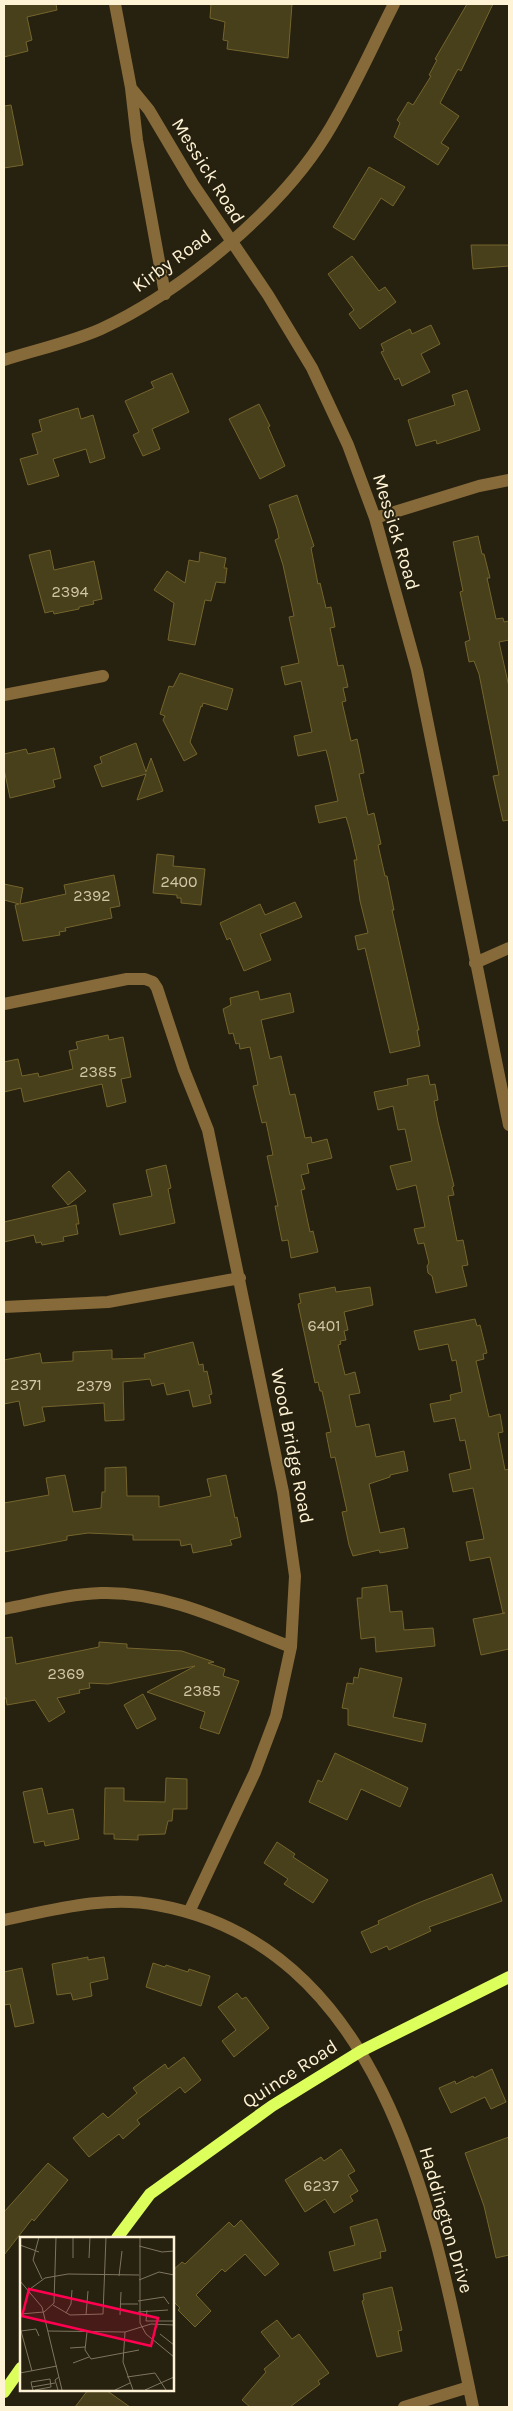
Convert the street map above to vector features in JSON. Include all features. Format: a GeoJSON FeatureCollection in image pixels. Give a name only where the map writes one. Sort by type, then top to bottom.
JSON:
{"type":"FeatureCollection","features":[{"type":"Feature","properties":{"kind":"main road","name":"Quince Road"},"geometry":{"type":"LineString","coordinates":[[118,2237],[150,2194],[272,2106],[361,2051],[509,1977]]}},
{"type":"Feature","properties":{"kind":"main road"},"geometry":{"type":"LineString","coordinates":[[4,2392],[20,2369]]}},
{"type":"Feature","properties":{"kind":"street","name":"Messick Road"},"geometry":{"type":"LineString","coordinates":[[115,4],[131,88],[149,110],[192,184],[293,333],[312,368],[348,445],[375,518],[416,670],[509,1125]]}},
{"type":"Feature","properties":{"kind":"street","name":"Kirby Road"},"geometry":{"type":"LineString","coordinates":[[4,360],[100,329],[165,294],[230,241],[283,192],[326,136],[394,4]]}},
{"type":"Feature","properties":{"kind":"street"},"geometry":{"type":"LineString","coordinates":[[131,88],[141,167],[165,294]]}},
{"type":"Feature","properties":{"kind":"street"},"geometry":{"type":"LineString","coordinates":[[375,518],[479,486],[509,480]]}},
{"type":"Feature","properties":{"kind":"street"},"geometry":{"type":"LineString","coordinates":[[4,695],[103,676]]}},
{"type":"Feature","properties":{"kind":"street"},"geometry":{"type":"LineString","coordinates":[[475,963],[509,948]]}},
{"type":"Feature","properties":{"kind":"street","name":"Wood Bridge Road"},"geometry":{"type":"LineString","coordinates":[[4,1004],[127,979],[145,979],[153,982],[161,996],[178,1053],[208,1130],[240,1278],[293,1549],[295,1602],[291,1647],[276,1716],[266,1746],[188,1912]]}},
{"type":"Feature","properties":{"kind":"street"},"geometry":{"type":"LineString","coordinates":[[4,1307],[108,1302],[240,1278]]}},
{"type":"Feature","properties":{"kind":"street"},"geometry":{"type":"LineString","coordinates":[[4,1610],[84,1594],[103,1593],[142,1596],[193,1610],[291,1647]]}},
{"type":"Feature","properties":{"kind":"street","name":"Haddington Drive"},"geometry":{"type":"LineString","coordinates":[[4,1920],[67,1907],[102,1903],[155,1904],[188,1912],[249,1939],[282,1962],[309,1986],[334,2014],[361,2051],[390,2107],[423,2191],[442,2266],[473,2407]]}},
{"type":"Feature","properties":{"kind":"street"},"geometry":{"type":"LineString","coordinates":[[404,2407],[469,2387]]}},
{"type":"Feature","properties":{"kind":"building"},"geometry":{"type":"Polygon","coordinates":[[[4,4],[56,4],[57,10],[27,17],[32,40],[26,42],[28,51],[4,57],[4,4]]]}},
{"type":"Feature","properties":{"kind":"building"},"geometry":{"type":"Polygon","coordinates":[[[211,4],[292,4],[288,58],[227,49],[228,41],[223,40],[225,22],[210,18],[211,4]]]}},
{"type":"Feature","properties":{"kind":"building"},"geometry":{"type":"Polygon","coordinates":[[[467,4],[493,4],[461,71],[458,69],[440,103],[459,116],[441,143],[449,148],[438,165],[394,137],[400,123],[397,120],[408,102],[413,105],[431,76],[429,75],[437,60],[435,59],[467,4]]]}},
{"type":"Feature","properties":{"kind":"building"},"geometry":{"type":"Polygon","coordinates":[[[11,105],[23,165],[4,168],[4,106],[11,105]]]}},
{"type":"Feature","properties":{"kind":"building"},"geometry":{"type":"Polygon","coordinates":[[[369,167],[405,187],[393,206],[381,198],[354,240],[333,227],[369,167]]]}},
{"type":"Feature","properties":{"kind":"building"},"geometry":{"type":"Polygon","coordinates":[[[471,245],[509,245],[509,266],[473,269],[471,245]]]}},
{"type":"Feature","properties":{"kind":"building"},"geometry":{"type":"Polygon","coordinates":[[[352,256],[379,291],[385,287],[396,302],[360,329],[349,314],[354,310],[328,274],[352,256]]]}},
{"type":"Feature","properties":{"kind":"building"},"geometry":{"type":"Polygon","coordinates":[[[431,325],[440,344],[421,354],[430,372],[402,386],[399,378],[395,380],[381,352],[384,351],[381,344],[410,329],[412,334],[431,325]]]}},
{"type":"Feature","properties":{"kind":"building"},"geometry":{"type":"Polygon","coordinates":[[[172,373],[189,412],[152,429],[160,449],[143,456],[133,435],[139,432],[125,401],[154,388],[151,382],[172,373]]]}},
{"type":"Feature","properties":{"kind":"building"},"geometry":{"type":"Polygon","coordinates":[[[467,390],[480,430],[437,444],[436,440],[416,446],[408,420],[455,405],[452,395],[467,390]]]}},
{"type":"Feature","properties":{"kind":"building"},"geometry":{"type":"Polygon","coordinates":[[[259,404],[270,426],[268,427],[285,466],[260,479],[229,419],[259,404]]]}},
{"type":"Feature","properties":{"kind":"building"},"geometry":{"type":"Polygon","coordinates":[[[78,408],[81,419],[93,415],[105,458],[90,463],[86,449],[53,459],[59,476],[28,485],[20,459],[38,454],[32,434],[42,431],[39,420],[78,408]]]}},
{"type":"Feature","properties":{"kind":"building"},"geometry":{"type":"Polygon","coordinates":[[[297,495],[314,546],[311,548],[318,584],[320,583],[326,608],[331,607],[335,627],[330,628],[338,666],[343,665],[348,687],[343,688],[346,701],[342,702],[351,741],[357,739],[364,773],[359,774],[368,815],[374,813],[381,844],[378,845],[385,876],[387,876],[394,910],[392,910],[419,1030],[417,1030],[420,1046],[390,1053],[365,948],[358,950],[355,936],[368,933],[360,901],[354,860],[357,860],[350,830],[346,817],[319,823],[315,806],[338,801],[329,761],[326,750],[298,756],[294,736],[312,732],[301,681],[285,685],[281,667],[299,663],[289,617],[294,616],[283,565],[275,540],[279,538],[277,529],[269,505],[297,495]]]}},
{"type":"Feature","properties":{"kind":"building"},"geometry":{"type":"Polygon","coordinates":[[[478,536],[490,578],[487,578],[496,619],[503,618],[504,622],[509,621],[509,640],[499,642],[509,687],[509,820],[503,821],[493,776],[499,775],[479,674],[474,661],[469,662],[465,642],[470,640],[460,592],[463,591],[453,542],[478,536]]]}},
{"type":"Feature","properties":{"kind":"building"},"geometry":{"type":"Polygon","coordinates":[[[50,550],[54,570],[94,561],[102,599],[93,601],[94,604],[79,607],[79,609],[54,614],[53,611],[45,613],[29,555],[50,550]]]}},
{"type":"Feature","properties":{"kind":"building"},"geometry":{"type":"Polygon","coordinates":[[[200,552],[226,558],[224,568],[227,568],[225,583],[216,582],[211,601],[205,600],[195,645],[168,640],[174,603],[154,590],[167,571],[185,583],[189,560],[199,562],[200,552]]]}},
{"type":"Feature","properties":{"kind":"building"},"geometry":{"type":"Polygon","coordinates":[[[180,673],[233,689],[227,710],[203,703],[190,742],[197,754],[184,761],[163,720],[165,716],[160,714],[169,686],[173,687],[180,673]]]}},
{"type":"Feature","properties":{"kind":"building"},"geometry":{"type":"Polygon","coordinates":[[[136,743],[146,772],[151,758],[163,791],[137,800],[146,774],[102,787],[94,766],[102,763],[100,757],[136,743]]]}},
{"type":"Feature","properties":{"kind":"building"},"geometry":{"type":"Polygon","coordinates":[[[54,748],[61,778],[53,780],[55,787],[10,798],[4,769],[4,754],[26,749],[28,754],[54,748]]]}},
{"type":"Feature","properties":{"kind":"building"},"geometry":{"type":"Polygon","coordinates":[[[157,854],[174,856],[173,866],[205,869],[201,905],[181,903],[181,898],[177,898],[177,895],[153,893],[157,854]]]}},
{"type":"Feature","properties":{"kind":"building"},"geometry":{"type":"Polygon","coordinates":[[[114,875],[120,906],[110,908],[112,918],[65,928],[66,931],[59,932],[60,935],[23,941],[15,905],[19,904],[4,900],[4,884],[23,888],[20,904],[66,894],[64,885],[114,875]]]}},
{"type":"Feature","properties":{"kind":"building"},"geometry":{"type":"Polygon","coordinates":[[[295,902],[302,917],[260,934],[271,960],[244,971],[230,938],[227,940],[220,923],[260,904],[265,915],[295,902]]]}},
{"type":"Feature","properties":{"kind":"building"},"geometry":{"type":"Polygon","coordinates":[[[258,991],[260,1000],[290,993],[294,1012],[261,1020],[270,1059],[281,1056],[290,1095],[295,1094],[305,1138],[311,1137],[312,1143],[327,1139],[332,1158],[307,1164],[309,1173],[301,1175],[305,1189],[301,1190],[310,1232],[313,1231],[318,1252],[291,1258],[288,1240],[282,1241],[275,1206],[278,1206],[267,1156],[273,1155],[266,1122],[262,1123],[253,1086],[258,1085],[250,1047],[240,1049],[239,1043],[236,1044],[233,1033],[229,1034],[223,1009],[231,1005],[230,998],[258,991]]]}},
{"type":"Feature","properties":{"kind":"building"},"geometry":{"type":"Polygon","coordinates":[[[108,1035],[109,1040],[123,1037],[131,1077],[121,1079],[126,1102],[107,1107],[102,1084],[24,1102],[21,1088],[4,1092],[4,1062],[18,1059],[22,1076],[38,1073],[39,1077],[73,1069],[69,1051],[78,1049],[76,1042],[108,1035]]]}},
{"type":"Feature","properties":{"kind":"building"},"geometry":{"type":"Polygon","coordinates":[[[428,1075],[430,1085],[435,1084],[438,1100],[434,1101],[454,1186],[452,1187],[454,1195],[448,1196],[457,1241],[463,1240],[468,1265],[462,1266],[467,1286],[436,1293],[432,1276],[428,1273],[427,1266],[429,1263],[424,1243],[418,1244],[414,1229],[425,1227],[416,1185],[397,1190],[390,1166],[412,1161],[405,1129],[398,1130],[393,1106],[378,1110],[374,1092],[408,1085],[407,1079],[428,1075]]]}},
{"type":"Feature","properties":{"kind":"building"},"geometry":{"type":"Polygon","coordinates":[[[166,1165],[171,1188],[168,1189],[175,1223],[120,1235],[113,1204],[152,1196],[146,1170],[166,1165]]]}},
{"type":"Feature","properties":{"kind":"building"},"geometry":{"type":"Polygon","coordinates":[[[69,1171],[86,1191],[68,1205],[52,1186],[69,1171]]]}},
{"type":"Feature","properties":{"kind":"building"},"geometry":{"type":"Polygon","coordinates":[[[76,1205],[79,1224],[76,1224],[78,1234],[63,1237],[64,1241],[42,1245],[41,1242],[36,1243],[34,1235],[4,1242],[4,1222],[76,1205]]]}},
{"type":"Feature","properties":{"kind":"building"},"geometry":{"type":"Polygon","coordinates":[[[335,1287],[336,1292],[370,1287],[373,1305],[344,1312],[348,1330],[344,1331],[346,1340],[340,1341],[341,1344],[338,1345],[345,1375],[355,1372],[360,1393],[349,1395],[356,1427],[369,1424],[376,1457],[404,1451],[408,1471],[390,1475],[390,1477],[369,1484],[380,1533],[404,1528],[408,1548],[380,1553],[379,1550],[353,1556],[349,1545],[342,1512],[347,1511],[335,1457],[331,1458],[326,1433],[331,1432],[322,1391],[320,1391],[318,1382],[315,1383],[298,1304],[301,1303],[299,1294],[335,1287]]]}},
{"type":"Feature","properties":{"kind":"building"},"geometry":{"type":"Polygon","coordinates":[[[475,1319],[477,1326],[480,1325],[487,1353],[483,1354],[484,1359],[476,1361],[489,1417],[500,1414],[503,1432],[498,1433],[505,1470],[509,1469],[509,1649],[481,1655],[473,1619],[505,1613],[503,1613],[490,1557],[470,1561],[466,1542],[484,1539],[473,1488],[453,1492],[449,1474],[471,1469],[465,1440],[460,1441],[455,1418],[434,1422],[430,1404],[451,1400],[450,1395],[462,1392],[456,1360],[452,1361],[448,1344],[419,1350],[414,1331],[475,1319]]]}},
{"type":"Feature","properties":{"kind":"building"},"geometry":{"type":"Polygon","coordinates":[[[193,1342],[199,1365],[203,1364],[204,1372],[207,1371],[212,1394],[209,1395],[211,1403],[193,1407],[189,1390],[167,1395],[164,1383],[152,1386],[150,1379],[123,1382],[124,1420],[105,1421],[104,1403],[42,1407],[45,1421],[24,1426],[19,1401],[4,1404],[4,1360],[40,1353],[42,1363],[73,1361],[73,1352],[112,1350],[112,1359],[145,1358],[144,1354],[193,1342]]]}},
{"type":"Feature","properties":{"kind":"building"},"geometry":{"type":"Polygon","coordinates":[[[126,1467],[127,1496],[159,1496],[159,1507],[211,1496],[207,1479],[226,1475],[241,1537],[230,1540],[232,1545],[193,1553],[191,1544],[181,1546],[180,1540],[133,1540],[133,1535],[88,1533],[67,1536],[67,1540],[4,1552],[4,1503],[49,1495],[46,1478],[65,1475],[73,1512],[101,1508],[102,1492],[105,1492],[105,1468],[126,1467]]]}},
{"type":"Feature","properties":{"kind":"building"},"geometry":{"type":"Polygon","coordinates":[[[387,1585],[390,1612],[402,1611],[404,1630],[433,1628],[435,1646],[376,1652],[375,1637],[361,1639],[357,1598],[362,1598],[362,1588],[387,1585]]]}},
{"type":"Feature","properties":{"kind":"building"},"geometry":{"type":"Polygon","coordinates":[[[12,1637],[16,1664],[99,1647],[99,1642],[127,1644],[127,1648],[182,1651],[214,1662],[208,1663],[225,1669],[223,1676],[239,1681],[219,1734],[200,1728],[205,1712],[147,1692],[195,1666],[108,1684],[89,1683],[90,1688],[79,1690],[80,1693],[57,1698],[65,1712],[49,1722],[35,1700],[7,1705],[6,1698],[4,1698],[4,1638],[12,1637]]]}},
{"type":"Feature","properties":{"kind":"building"},"geometry":{"type":"Polygon","coordinates":[[[360,1668],[402,1678],[393,1717],[426,1724],[422,1742],[348,1725],[348,1709],[342,1708],[347,1683],[353,1684],[354,1677],[358,1678],[360,1668]]]}},
{"type":"Feature","properties":{"kind":"building"},"geometry":{"type":"Polygon","coordinates":[[[143,1694],[156,1719],[137,1729],[124,1705],[143,1694]]]}},
{"type":"Feature","properties":{"kind":"building"},"geometry":{"type":"Polygon","coordinates":[[[335,1753],[408,1788],[400,1807],[361,1789],[347,1820],[309,1802],[318,1780],[322,1782],[335,1753]]]}},
{"type":"Feature","properties":{"kind":"building"},"geometry":{"type":"Polygon","coordinates":[[[166,1778],[187,1779],[187,1809],[173,1809],[172,1821],[168,1821],[165,1834],[138,1835],[138,1840],[114,1839],[114,1834],[104,1834],[105,1788],[124,1788],[124,1801],[165,1802],[166,1778]]]}},
{"type":"Feature","properties":{"kind":"building"},"geometry":{"type":"Polygon","coordinates":[[[42,1788],[48,1814],[73,1809],[79,1839],[45,1846],[44,1841],[34,1843],[23,1792],[42,1788]]]}},
{"type":"Feature","properties":{"kind":"building"},"geometry":{"type":"Polygon","coordinates":[[[277,1842],[295,1854],[293,1857],[328,1880],[313,1903],[284,1884],[288,1879],[264,1863],[277,1842]]]}},
{"type":"Feature","properties":{"kind":"building"},"geometry":{"type":"Polygon","coordinates":[[[492,1874],[502,1901],[429,1927],[431,1931],[389,1950],[387,1946],[371,1953],[361,1932],[379,1924],[378,1921],[418,1903],[492,1874]]]}},
{"type":"Feature","properties":{"kind":"building"},"geometry":{"type":"Polygon","coordinates":[[[88,1957],[88,1960],[104,1957],[108,1979],[90,1983],[92,1996],[73,2000],[71,1993],[57,1995],[52,1964],[88,1957]]]}},
{"type":"Feature","properties":{"kind":"building"},"geometry":{"type":"Polygon","coordinates":[[[153,1963],[188,1972],[189,1969],[210,1976],[201,2006],[146,1987],[153,1963]]]}},
{"type":"Feature","properties":{"kind":"building"},"geometry":{"type":"Polygon","coordinates":[[[22,1968],[34,2023],[15,2027],[10,2004],[4,2005],[4,1972],[22,1968]]]}},
{"type":"Feature","properties":{"kind":"building"},"geometry":{"type":"Polygon","coordinates":[[[237,1993],[242,1999],[246,1997],[269,2028],[234,2057],[222,2041],[236,2030],[218,2007],[237,1993]]]}},
{"type":"Feature","properties":{"kind":"building"},"geometry":{"type":"Polygon","coordinates":[[[184,2057],[201,2080],[185,2093],[180,2087],[137,2120],[140,2124],[123,2139],[119,2134],[89,2157],[73,2138],[103,2113],[108,2118],[137,2093],[133,2088],[165,2064],[168,2069],[184,2057]]]}},
{"type":"Feature","properties":{"kind":"building"},"geometry":{"type":"Polygon","coordinates":[[[492,2069],[506,2102],[491,2109],[485,2097],[451,2113],[439,2088],[455,2081],[456,2084],[473,2076],[474,2078],[492,2069]]]}},
{"type":"Feature","properties":{"kind":"building"},"geometry":{"type":"Polygon","coordinates":[[[509,2137],[509,2255],[496,2258],[484,2206],[465,2153],[509,2137]]]}},
{"type":"Feature","properties":{"kind":"building"},"geometry":{"type":"Polygon","coordinates":[[[341,2149],[355,2171],[348,2175],[358,2191],[350,2196],[353,2201],[334,2213],[325,2199],[305,2212],[285,2180],[321,2157],[324,2161],[341,2149]]]}},
{"type":"Feature","properties":{"kind":"building"},"geometry":{"type":"Polygon","coordinates":[[[48,2163],[68,2180],[34,2221],[32,2219],[4,2255],[4,2212],[48,2163]]]}},
{"type":"Feature","properties":{"kind":"building"},"geometry":{"type":"Polygon","coordinates":[[[377,2219],[386,2251],[380,2252],[381,2258],[334,2271],[329,2252],[355,2245],[350,2227],[377,2219]]]}},
{"type":"Feature","properties":{"kind":"building"},"geometry":{"type":"Polygon","coordinates":[[[241,2220],[279,2264],[265,2276],[245,2254],[225,2272],[222,2269],[196,2295],[211,2311],[195,2327],[178,2310],[180,2308],[174,2302],[174,2269],[182,2262],[185,2264],[229,2222],[234,2227],[241,2220]]]}},
{"type":"Feature","properties":{"kind":"building"},"geometry":{"type":"Polygon","coordinates":[[[392,2287],[402,2330],[398,2331],[402,2351],[377,2357],[362,2301],[364,2300],[363,2294],[392,2287]]]}},
{"type":"Feature","properties":{"kind":"building"},"geometry":{"type":"Polygon","coordinates":[[[277,2320],[292,2339],[299,2334],[329,2373],[318,2381],[320,2384],[290,2407],[250,2407],[242,2400],[266,2372],[264,2369],[280,2356],[261,2332],[277,2320]]]}},
{"type":"Feature","properties":{"kind":"building"},"geometry":{"type":"Polygon","coordinates":[[[87,2391],[107,2391],[130,2407],[75,2407],[87,2391]]]}}]}
